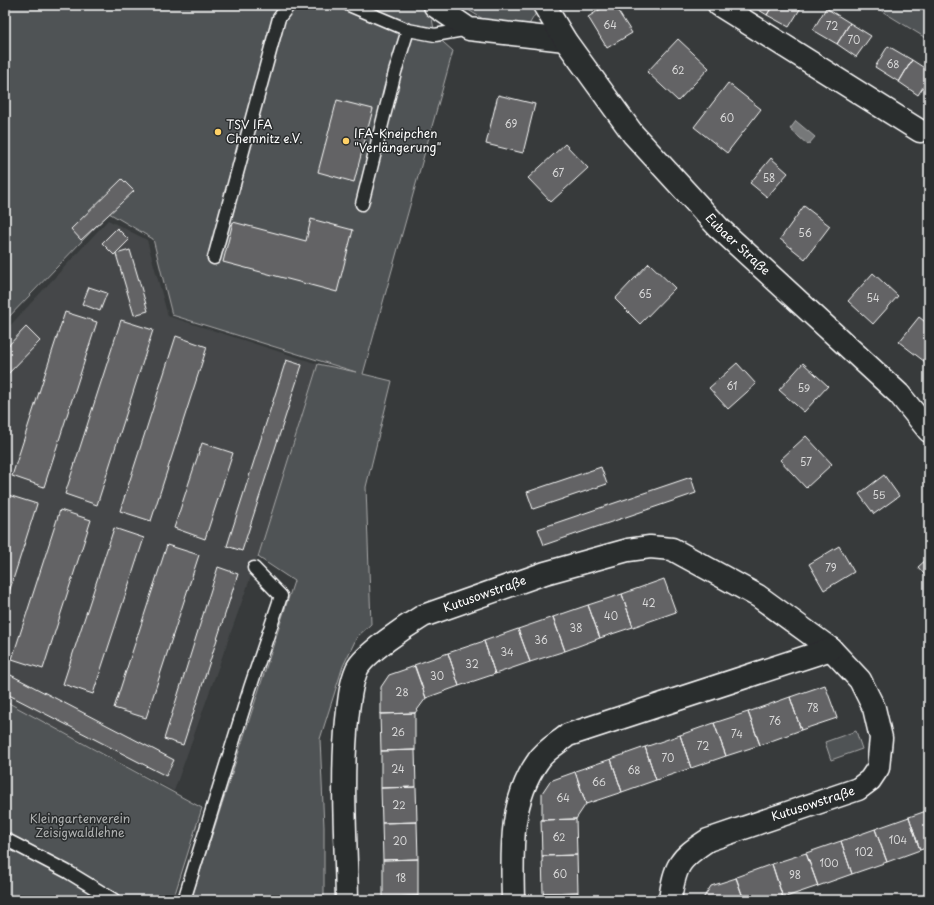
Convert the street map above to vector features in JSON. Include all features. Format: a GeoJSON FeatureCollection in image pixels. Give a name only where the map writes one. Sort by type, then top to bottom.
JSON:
{"type":"FeatureCollection","features":[{"type":"Feature","properties":{"kind":"street"},"geometry":{"type":"LineString","coordinates":[[719,5],[920,130]]}},
{"type":"Feature","properties":{"kind":"street"},"geometry":{"type":"LineString","coordinates":[[435,6],[469,29],[565,40]]}},
{"type":"Feature","properties":{"kind":"street","name":"Eubaer Straße"},"geometry":{"type":"LineString","coordinates":[[550,8],[565,40],[633,134],[718,227],[899,394],[929,431]]}},
{"type":"Feature","properties":{"kind":"street","name":"Kutusowstraße"},"geometry":{"type":"LineString","coordinates":[[347,900],[344,752],[350,692],[357,668],[373,652],[406,626],[423,616],[545,573],[628,550],[650,547],[672,549],[758,596],[831,649],[860,680],[874,708],[881,738],[878,768],[870,780],[858,789],[708,840],[688,853],[677,865],[672,882],[670,900]]}},
{"type":"Feature","properties":{"kind":"street"},"geometry":{"type":"LineString","coordinates":[[513,900],[512,850],[518,798],[538,760],[552,747],[568,735],[831,649]]}},
{"type":"Feature","properties":{"kind":"lane"},"geometry":{"type":"LineString","coordinates":[[214,258],[279,18],[289,5]]}},
{"type":"Feature","properties":{"kind":"lane"},"geometry":{"type":"LineString","coordinates":[[349,5],[408,30],[436,35],[469,29]]}},
{"type":"Feature","properties":{"kind":"lane"},"geometry":{"type":"LineString","coordinates":[[362,204],[395,72],[408,30]]}},
{"type":"Feature","properties":{"kind":"lane"},"geometry":{"type":"LineString","coordinates":[[184,900],[250,688],[281,596],[254,568]]}},
{"type":"Feature","properties":{"kind":"lane"},"geometry":{"type":"LineString","coordinates":[[5,839],[68,872],[114,900]]}},
{"type":"Feature","properties":{"kind":"shaded area"},"geometry":{"type":"Polygon","coordinates":[[[796,121],[815,137],[808,145],[790,129],[796,121]]]}},
{"type":"Feature","properties":{"kind":"shaded area"},"geometry":{"type":"Polygon","coordinates":[[[108,220],[147,240],[168,316],[318,364],[254,568],[174,791],[5,701],[5,331],[108,220]]]}},
{"type":"Feature","properties":{"kind":"green space","name":"TSV IFA Chemnitz e.V."},"geometry":{"type":"Polygon","coordinates":[[[5,5],[417,5],[431,13],[435,35],[453,51],[363,374],[392,381],[366,487],[371,624],[357,637],[343,666],[320,739],[324,827],[324,900],[191,900],[294,581],[258,557],[318,364],[356,372],[172,315],[153,239],[109,213],[5,321],[5,5]]]}},
{"type":"Feature","properties":{"kind":"green space"},"geometry":{"type":"Polygon","coordinates":[[[460,5],[538,5],[539,8],[527,28],[488,22],[460,5]]]}},
{"type":"Feature","properties":{"kind":"green space"},"geometry":{"type":"Polygon","coordinates":[[[872,5],[929,5],[929,40],[872,5]]]}},
{"type":"Feature","properties":{"kind":"green space","name":"Kleingartenverein Zeisigwaldlehne"},"geometry":{"type":"Polygon","coordinates":[[[5,701],[202,808],[173,900],[5,900],[5,701]]]}},
{"type":"Feature","properties":{"kind":"green space"},"geometry":{"type":"Polygon","coordinates":[[[856,731],[862,749],[831,760],[825,742],[856,731]]]}},
{"type":"Feature","properties":{"kind":"building"},"geometry":{"type":"Polygon","coordinates":[[[607,5],[614,5],[632,33],[607,48],[588,17],[607,5]]]}},
{"type":"Feature","properties":{"kind":"building"},"geometry":{"type":"Polygon","coordinates":[[[751,5],[773,5],[767,15],[751,5]]]}},
{"type":"Feature","properties":{"kind":"building"},"geometry":{"type":"Polygon","coordinates":[[[773,5],[802,6],[789,27],[767,15],[773,5]]]}},
{"type":"Feature","properties":{"kind":"building"},"geometry":{"type":"Polygon","coordinates":[[[826,8],[850,23],[837,44],[813,30],[826,8]]]}},
{"type":"Feature","properties":{"kind":"building"},"geometry":{"type":"Polygon","coordinates":[[[850,23],[871,36],[856,57],[837,44],[850,23]]]}},
{"type":"Feature","properties":{"kind":"building"},"geometry":{"type":"Polygon","coordinates":[[[678,39],[709,68],[678,101],[647,72],[678,39]]]}},
{"type":"Feature","properties":{"kind":"building"},"geometry":{"type":"Polygon","coordinates":[[[888,46],[912,60],[899,82],[875,67],[888,46]]]}},
{"type":"Feature","properties":{"kind":"building"},"geometry":{"type":"Polygon","coordinates":[[[912,60],[929,71],[929,78],[918,95],[899,82],[912,60]]]}},
{"type":"Feature","properties":{"kind":"building"},"geometry":{"type":"Polygon","coordinates":[[[728,83],[761,109],[727,153],[694,127],[728,83]]]}},
{"type":"Feature","properties":{"kind":"building"},"geometry":{"type":"Polygon","coordinates":[[[498,95],[535,104],[523,153],[486,144],[498,95]]]}},
{"type":"Feature","properties":{"kind":"building","name":"IFA-Kneipchen \"Verlängerung\""},"geometry":{"type":"Polygon","coordinates":[[[337,100],[373,109],[354,182],[318,172],[337,100]]]}},
{"type":"Feature","properties":{"kind":"building"},"geometry":{"type":"Polygon","coordinates":[[[565,144],[588,168],[551,202],[528,178],[565,144]]]}},
{"type":"Feature","properties":{"kind":"building"},"geometry":{"type":"Polygon","coordinates":[[[771,158],[788,173],[767,197],[750,183],[771,158]]]}},
{"type":"Feature","properties":{"kind":"building"},"geometry":{"type":"Polygon","coordinates":[[[122,179],[134,191],[81,240],[71,229],[122,179]]]}},
{"type":"Feature","properties":{"kind":"building"},"geometry":{"type":"Polygon","coordinates":[[[804,206],[830,226],[805,259],[780,239],[804,206]]]}},
{"type":"Feature","properties":{"kind":"building"},"geometry":{"type":"Polygon","coordinates":[[[311,219],[353,230],[337,292],[223,262],[233,222],[306,241],[311,219]]]}},
{"type":"Feature","properties":{"kind":"building"},"geometry":{"type":"Polygon","coordinates":[[[117,228],[129,240],[114,255],[102,243],[117,228]]]}},
{"type":"Feature","properties":{"kind":"building"},"geometry":{"type":"Polygon","coordinates":[[[130,250],[148,311],[134,315],[116,254],[130,250]]]}},
{"type":"Feature","properties":{"kind":"building"},"geometry":{"type":"Polygon","coordinates":[[[649,263],[675,288],[640,324],[615,299],[649,263]]]}},
{"type":"Feature","properties":{"kind":"building"},"geometry":{"type":"Polygon","coordinates":[[[873,273],[898,296],[873,324],[848,301],[873,273]]]}},
{"type":"Feature","properties":{"kind":"building"},"geometry":{"type":"Polygon","coordinates":[[[89,287],[107,293],[100,311],[82,304],[89,287]]]}},
{"type":"Feature","properties":{"kind":"building"},"geometry":{"type":"Polygon","coordinates":[[[65,312],[97,322],[44,487],[12,476],[65,312]]]}},
{"type":"Feature","properties":{"kind":"building"},"geometry":{"type":"Polygon","coordinates":[[[919,317],[929,325],[929,365],[899,342],[919,317]]]}},
{"type":"Feature","properties":{"kind":"building"},"geometry":{"type":"Polygon","coordinates":[[[121,320],[153,330],[97,505],[65,494],[121,320]]]}},
{"type":"Feature","properties":{"kind":"building"},"geometry":{"type":"Polygon","coordinates":[[[26,327],[40,341],[5,377],[5,349],[26,327]]]}},
{"type":"Feature","properties":{"kind":"building"},"geometry":{"type":"Polygon","coordinates":[[[176,336],[207,347],[151,521],[120,511],[176,336]]]}},
{"type":"Feature","properties":{"kind":"building"},"geometry":{"type":"Polygon","coordinates":[[[286,360],[302,365],[242,551],[227,546],[286,360]]]}},
{"type":"Feature","properties":{"kind":"building"},"geometry":{"type":"Polygon","coordinates":[[[737,363],[756,384],[728,409],[709,388],[737,363]]]}},
{"type":"Feature","properties":{"kind":"building"},"geometry":{"type":"Polygon","coordinates":[[[803,363],[828,386],[804,412],[779,390],[803,363]]]}},
{"type":"Feature","properties":{"kind":"building"},"geometry":{"type":"Polygon","coordinates":[[[806,436],[832,464],[806,488],[780,460],[806,436]]]}},
{"type":"Feature","properties":{"kind":"building"},"geometry":{"type":"Polygon","coordinates":[[[202,443],[233,453],[205,539],[174,528],[202,443]]]}},
{"type":"Feature","properties":{"kind":"building"},"geometry":{"type":"Polygon","coordinates":[[[601,467],[607,484],[533,509],[527,492],[601,467]]]}},
{"type":"Feature","properties":{"kind":"building"},"geometry":{"type":"Polygon","coordinates":[[[884,475],[899,496],[874,514],[859,494],[884,475]]]}},
{"type":"Feature","properties":{"kind":"building"},"geometry":{"type":"Polygon","coordinates":[[[691,477],[696,493],[544,545],[538,529],[691,477]]]}},
{"type":"Feature","properties":{"kind":"building"},"geometry":{"type":"Polygon","coordinates":[[[5,494],[37,504],[5,605],[5,494]]]}},
{"type":"Feature","properties":{"kind":"building"},"geometry":{"type":"Polygon","coordinates":[[[60,510],[91,520],[43,669],[12,659],[60,510]]]}},
{"type":"Feature","properties":{"kind":"building"},"geometry":{"type":"Polygon","coordinates":[[[114,528],[144,538],[93,694],[63,684],[114,528]]]}},
{"type":"Feature","properties":{"kind":"building"},"geometry":{"type":"Polygon","coordinates":[[[167,545],[199,555],[146,718],[114,708],[167,545]]]}},
{"type":"Feature","properties":{"kind":"building"},"geometry":{"type":"Polygon","coordinates":[[[839,546],[854,572],[824,590],[809,564],[839,546]]]}},
{"type":"Feature","properties":{"kind":"building"},"geometry":{"type":"Polygon","coordinates":[[[929,557],[929,580],[918,567],[929,557]]]}},
{"type":"Feature","properties":{"kind":"building"},"geometry":{"type":"Polygon","coordinates":[[[218,567],[238,574],[183,745],[164,739],[218,567]]]}},
{"type":"Feature","properties":{"kind":"building"},"geometry":{"type":"Polygon","coordinates":[[[664,579],[676,612],[633,627],[622,594],[664,579]]]}},
{"type":"Feature","properties":{"kind":"building"},"geometry":{"type":"Polygon","coordinates":[[[622,594],[633,627],[600,638],[588,605],[622,594]]]}},
{"type":"Feature","properties":{"kind":"building"},"geometry":{"type":"Polygon","coordinates":[[[588,605],[600,638],[565,651],[553,617],[588,605]]]}},
{"type":"Feature","properties":{"kind":"building"},"geometry":{"type":"Polygon","coordinates":[[[553,617],[565,651],[530,662],[518,629],[553,617]]]}},
{"type":"Feature","properties":{"kind":"building"},"geometry":{"type":"Polygon","coordinates":[[[518,629],[530,662],[495,674],[484,641],[518,629]]]}},
{"type":"Feature","properties":{"kind":"building"},"geometry":{"type":"Polygon","coordinates":[[[484,641],[495,674],[459,686],[448,653],[484,641]]]}},
{"type":"Feature","properties":{"kind":"building"},"geometry":{"type":"Polygon","coordinates":[[[448,653],[459,686],[426,698],[414,665],[448,653]]]}},
{"type":"Feature","properties":{"kind":"building"},"geometry":{"type":"Polygon","coordinates":[[[415,666],[426,698],[415,713],[381,714],[381,687],[389,675],[415,666]]]}},
{"type":"Feature","properties":{"kind":"building"},"geometry":{"type":"Polygon","coordinates":[[[5,672],[174,760],[166,776],[5,693],[5,672]]]}},
{"type":"Feature","properties":{"kind":"building"},"geometry":{"type":"Polygon","coordinates":[[[825,685],[837,718],[801,730],[790,697],[825,685]]]}},
{"type":"Feature","properties":{"kind":"building"},"geometry":{"type":"Polygon","coordinates":[[[790,697],[801,730],[760,745],[748,712],[790,697]]]}},
{"type":"Feature","properties":{"kind":"building"},"geometry":{"type":"Polygon","coordinates":[[[748,712],[760,745],[726,756],[714,723],[748,712]]]}},
{"type":"Feature","properties":{"kind":"building"},"geometry":{"type":"Polygon","coordinates":[[[415,713],[415,750],[381,751],[380,714],[415,713]]]}},
{"type":"Feature","properties":{"kind":"building"},"geometry":{"type":"Polygon","coordinates":[[[714,723],[726,756],[691,768],[680,735],[714,723]]]}},
{"type":"Feature","properties":{"kind":"building"},"geometry":{"type":"Polygon","coordinates":[[[680,735],[691,768],[656,780],[645,747],[680,735]]]}},
{"type":"Feature","properties":{"kind":"building"},"geometry":{"type":"Polygon","coordinates":[[[645,747],[656,780],[622,792],[611,759],[645,747]]]}},
{"type":"Feature","properties":{"kind":"building"},"geometry":{"type":"Polygon","coordinates":[[[415,750],[416,787],[381,788],[381,751],[415,750]]]}},
{"type":"Feature","properties":{"kind":"building"},"geometry":{"type":"Polygon","coordinates":[[[611,759],[622,792],[586,804],[575,771],[611,759]]]}},
{"type":"Feature","properties":{"kind":"building"},"geometry":{"type":"Polygon","coordinates":[[[575,772],[586,804],[576,819],[542,820],[542,793],[550,781],[575,772]]]}},
{"type":"Feature","properties":{"kind":"building"},"geometry":{"type":"Polygon","coordinates":[[[416,787],[417,822],[382,823],[381,788],[416,787]]]}},
{"type":"Feature","properties":{"kind":"building"},"geometry":{"type":"Polygon","coordinates":[[[929,810],[929,847],[920,850],[909,817],[929,810]]]}},
{"type":"Feature","properties":{"kind":"building"},"geometry":{"type":"Polygon","coordinates":[[[909,817],[920,850],[887,862],[875,829],[909,817]]]}},
{"type":"Feature","properties":{"kind":"building"},"geometry":{"type":"Polygon","coordinates":[[[576,819],[577,855],[542,856],[541,820],[576,819]]]}},
{"type":"Feature","properties":{"kind":"building"},"geometry":{"type":"Polygon","coordinates":[[[417,822],[418,859],[383,860],[382,823],[417,822]]]}},
{"type":"Feature","properties":{"kind":"building"},"geometry":{"type":"Polygon","coordinates":[[[875,829],[887,862],[852,874],[841,841],[875,829]]]}},
{"type":"Feature","properties":{"kind":"building"},"geometry":{"type":"Polygon","coordinates":[[[841,841],[852,874],[818,886],[806,853],[841,841]]]}},
{"type":"Feature","properties":{"kind":"building"},"geometry":{"type":"Polygon","coordinates":[[[806,853],[818,886],[783,898],[772,864],[806,853]]]}},
{"type":"Feature","properties":{"kind":"building"},"geometry":{"type":"Polygon","coordinates":[[[577,855],[578,892],[543,893],[542,856],[577,855]]]}},
{"type":"Feature","properties":{"kind":"building"},"geometry":{"type":"Polygon","coordinates":[[[418,859],[418,896],[383,897],[383,860],[418,859]]]}},
{"type":"Feature","properties":{"kind":"building"},"geometry":{"type":"Polygon","coordinates":[[[772,864],[783,898],[778,900],[744,900],[736,877],[772,864]]]}},
{"type":"Feature","properties":{"kind":"building"},"geometry":{"type":"Polygon","coordinates":[[[736,878],[744,900],[702,900],[711,886],[736,878]]]}},
{"type":"Feature","properties":{"kind":"building"},"geometry":{"type":"Polygon","coordinates":[[[578,892],[578,900],[543,900],[543,893],[578,892]]]}},
{"type":"Feature","properties":{"kind":"building"},"geometry":{"type":"Polygon","coordinates":[[[418,896],[419,900],[384,900],[383,897],[418,896]]]}},
{"type":"Feature","properties":{"kind":"place","name":"TSV IFA Chemnitz e.V."},"geometry":{"type":"Point","coordinates":[218,132]}},
{"type":"Feature","properties":{"kind":"place","name":"IFA-Kneipchen \"Verlängerung\""},"geometry":{"type":"Point","coordinates":[346,141]}}]}
